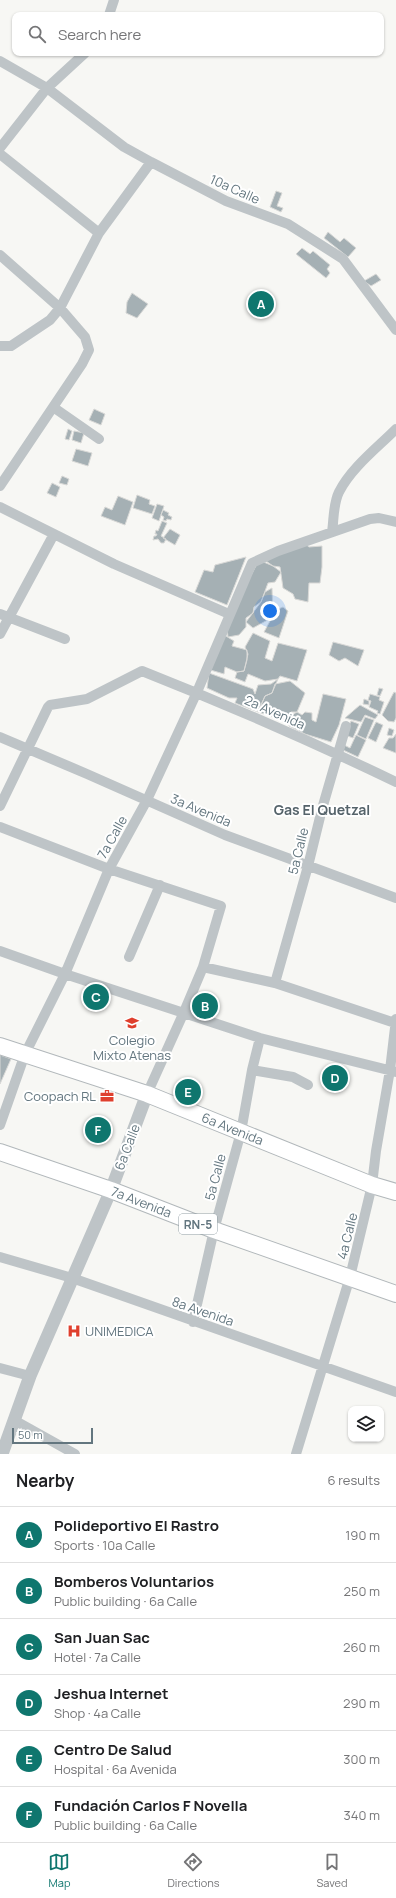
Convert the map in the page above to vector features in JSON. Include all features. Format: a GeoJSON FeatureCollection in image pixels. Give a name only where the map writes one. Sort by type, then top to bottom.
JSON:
{"type":"FeatureCollection","features":[{"type":"Feature","properties":{"kind":"main road","name":"6a Avenida"},"geometry":{"type":"LineString","coordinates":[[0,1046],[146,1094],[372,1186],[396,1192]]}},
{"type":"Feature","properties":{"kind":"main road","name":"7a Avenida"},"geometry":{"type":"LineString","coordinates":[[0,1152],[110,1190],[214,1230],[396,1294]]}},
{"type":"Feature","properties":{"kind":"street"},"geometry":{"type":"LineString","coordinates":[[110,12],[114,0]]}},
{"type":"Feature","properties":{"kind":"street"},"geometry":{"type":"LineString","coordinates":[[0,148],[47,88],[82,56]]}},
{"type":"Feature","properties":{"kind":"street","name":"10a Calle"},"geometry":{"type":"LineString","coordinates":[[0,61],[47,88],[124,147],[150,162],[226,201],[288,224],[344,259],[396,330]]}},
{"type":"Feature","properties":{"kind":"street"},"geometry":{"type":"LineString","coordinates":[[0,154],[99,233]]}},
{"type":"Feature","properties":{"kind":"street"},"geometry":{"type":"LineString","coordinates":[[0,346],[11,346],[50,320],[60,308],[99,233],[150,162]]}},
{"type":"Feature","properties":{"kind":"street"},"geometry":{"type":"LineString","coordinates":[[0,255],[60,308],[86,337],[89,350],[82,364],[0,486]]}},
{"type":"Feature","properties":{"kind":"street"},"geometry":{"type":"LineString","coordinates":[[53,407],[99,439]]}},
{"type":"Feature","properties":{"kind":"street"},"geometry":{"type":"LineString","coordinates":[[396,430],[352,473],[342,487],[336,502],[332,532],[370,519],[379,518],[396,522]]}},
{"type":"Feature","properties":{"kind":"street"},"geometry":{"type":"LineString","coordinates":[[0,507],[114,564],[229,614]]}},
{"type":"Feature","properties":{"kind":"street","name":"7a Calle"},"geometry":{"type":"LineString","coordinates":[[0,1125],[24,1054],[65,974],[109,869],[147,800],[197,692],[252,563],[278,551],[332,532]]}},
{"type":"Feature","properties":{"kind":"street"},"geometry":{"type":"LineString","coordinates":[[0,634],[4,615],[54,534]]}},
{"type":"Feature","properties":{"kind":"street"},"geometry":{"type":"LineString","coordinates":[[4,615],[65,639]]}},
{"type":"Feature","properties":{"kind":"street","name":"2a Avenida"},"geometry":{"type":"LineString","coordinates":[[28,749],[50,705],[87,699],[142,671],[197,692],[396,782]]}},
{"type":"Feature","properties":{"kind":"street","name":"5a Calle"},"geometry":{"type":"LineString","coordinates":[[275,983],[308,866],[337,754],[346,726]]}},
{"type":"Feature","properties":{"kind":"street","name":"3a Avenida"},"geometry":{"type":"LineString","coordinates":[[0,737],[225,835],[396,898]]}},
{"type":"Feature","properties":{"kind":"street"},"geometry":{"type":"LineString","coordinates":[[0,806],[28,749]]}},
{"type":"Feature","properties":{"kind":"street"},"geometry":{"type":"LineString","coordinates":[[0,827],[109,869],[160,885],[129,957]]}},
{"type":"Feature","properties":{"kind":"street","name":"6a Calle"},"geometry":{"type":"LineString","coordinates":[[2,1454],[30,1376],[110,1190],[146,1094],[184,1012],[202,967],[221,906],[160,885]]}},
{"type":"Feature","properties":{"kind":"street"},"geometry":{"type":"LineString","coordinates":[[0,951],[260,1038],[393,1071]]}},
{"type":"Feature","properties":{"kind":"street"},"geometry":{"type":"LineString","coordinates":[[202,967],[275,983],[396,1021]]}},
{"type":"Feature","properties":{"kind":"street","name":"4a Calle"},"geometry":{"type":"LineString","coordinates":[[296,1454],[350,1277],[372,1186],[376,1150],[393,1071],[396,1021]]}},
{"type":"Feature","properties":{"kind":"street","name":"5a Calle"},"geometry":{"type":"LineString","coordinates":[[192,1322],[214,1230],[241,1132],[252,1070],[260,1038]]}},
{"type":"Feature","properties":{"kind":"street"},"geometry":{"type":"LineString","coordinates":[[252,1070],[293,1077],[308,1085]]}},
{"type":"Feature","properties":{"kind":"street","name":"8a Avenida"},"geometry":{"type":"LineString","coordinates":[[0,1257],[72,1278],[192,1322],[396,1392]]}},
{"type":"Feature","properties":{"kind":"street"},"geometry":{"type":"LineString","coordinates":[[0,1368],[30,1376]]}},
{"type":"Feature","properties":{"kind":"street"},"geometry":{"type":"LineString","coordinates":[[14,1420],[75,1454]]}},
{"type":"Feature","properties":{"kind":"building"},"geometry":{"type":"Polygon","coordinates":[[[276,191],[282,193],[277,206],[283,208],[281,212],[270,207],[276,191]]]}},
{"type":"Feature","properties":{"kind":"building"},"geometry":{"type":"Polygon","coordinates":[[[328,232],[340,242],[344,238],[356,248],[348,257],[324,238],[328,232]]]}},
{"type":"Feature","properties":{"kind":"building"},"geometry":{"type":"Polygon","coordinates":[[[302,248],[310,254],[313,251],[330,265],[327,269],[330,273],[326,278],[296,254],[302,248]]]}},
{"type":"Feature","properties":{"kind":"building"},"geometry":{"type":"Polygon","coordinates":[[[376,274],[381,280],[371,286],[364,281],[376,274]]]}},
{"type":"Feature","properties":{"kind":"building"},"geometry":{"type":"Polygon","coordinates":[[[132,293],[148,304],[137,318],[126,313],[127,302],[132,293]]]}},
{"type":"Feature","properties":{"kind":"building"},"geometry":{"type":"Polygon","coordinates":[[[94,409],[105,414],[101,425],[89,420],[94,409]]]}},
{"type":"Feature","properties":{"kind":"building"},"geometry":{"type":"Polygon","coordinates":[[[68,429],[72,431],[69,440],[65,439],[68,429]]]}},
{"type":"Feature","properties":{"kind":"building"},"geometry":{"type":"Polygon","coordinates":[[[74,431],[84,433],[81,443],[72,440],[74,431]]]}},
{"type":"Feature","properties":{"kind":"building"},"geometry":{"type":"Polygon","coordinates":[[[76,449],[92,453],[88,466],[72,461],[76,449]]]}},
{"type":"Feature","properties":{"kind":"building"},"geometry":{"type":"Polygon","coordinates":[[[62,476],[69,479],[67,485],[59,483],[62,476]]]}},
{"type":"Feature","properties":{"kind":"building"},"geometry":{"type":"Polygon","coordinates":[[[52,483],[60,487],[56,497],[47,493],[52,483]]]}},
{"type":"Feature","properties":{"kind":"building"},"geometry":{"type":"Polygon","coordinates":[[[137,495],[150,500],[149,504],[155,506],[152,514],[133,508],[137,495]]]}},
{"type":"Feature","properties":{"kind":"building"},"geometry":{"type":"Polygon","coordinates":[[[118,496],[133,502],[125,525],[101,516],[105,507],[112,510],[118,496]]]}},
{"type":"Feature","properties":{"kind":"building"},"geometry":{"type":"Polygon","coordinates":[[[157,504],[164,506],[159,521],[152,518],[157,504]]]}},
{"type":"Feature","properties":{"kind":"building"},"geometry":{"type":"Polygon","coordinates":[[[163,510],[169,513],[168,515],[172,517],[171,520],[163,520],[164,517],[161,515],[163,510]]]}},
{"type":"Feature","properties":{"kind":"building"},"geometry":{"type":"Polygon","coordinates":[[[162,521],[167,523],[161,536],[166,539],[164,543],[161,543],[158,539],[153,540],[154,536],[157,534],[155,534],[156,530],[158,531],[162,521]]]}},
{"type":"Feature","properties":{"kind":"building"},"geometry":{"type":"Polygon","coordinates":[[[170,529],[180,535],[175,545],[163,538],[170,529]]]}},
{"type":"Feature","properties":{"kind":"building"},"geometry":{"type":"Polygon","coordinates":[[[303,542],[309,547],[322,546],[320,583],[309,583],[308,602],[295,599],[293,594],[283,588],[280,567],[273,566],[266,561],[303,542]]]}},
{"type":"Feature","properties":{"kind":"building"},"geometry":{"type":"Polygon","coordinates":[[[246,557],[227,605],[195,592],[204,570],[213,572],[215,565],[246,557]]]}},
{"type":"Feature","properties":{"kind":"building"},"geometry":{"type":"Polygon","coordinates":[[[259,560],[273,566],[281,572],[275,582],[268,583],[261,602],[254,607],[253,613],[246,618],[246,627],[239,635],[228,637],[227,628],[259,560]]]}},
{"type":"Feature","properties":{"kind":"building"},"geometry":{"type":"Polygon","coordinates":[[[272,588],[273,617],[253,628],[246,622],[261,602],[265,592],[272,588]]]}},
{"type":"Feature","properties":{"kind":"building"},"geometry":{"type":"Polygon","coordinates":[[[283,607],[288,611],[279,638],[264,632],[276,610],[283,607]]]}},
{"type":"Feature","properties":{"kind":"building"},"geometry":{"type":"Polygon","coordinates":[[[221,633],[234,641],[232,646],[247,650],[247,660],[244,671],[237,672],[225,667],[224,674],[207,669],[221,633]]]}},
{"type":"Feature","properties":{"kind":"building"},"geometry":{"type":"Polygon","coordinates":[[[253,633],[270,641],[265,658],[272,661],[278,643],[307,650],[297,681],[280,676],[278,679],[265,681],[248,674],[245,682],[235,678],[237,672],[244,671],[248,654],[245,647],[253,633]]]}},
{"type":"Feature","properties":{"kind":"building"},"geometry":{"type":"Polygon","coordinates":[[[333,642],[364,650],[358,666],[345,658],[339,661],[329,655],[333,642]]]}},
{"type":"Feature","properties":{"kind":"building"},"geometry":{"type":"Polygon","coordinates":[[[209,673],[253,689],[255,694],[258,685],[271,684],[278,679],[272,693],[265,696],[258,712],[235,703],[237,698],[229,698],[207,688],[209,673]]]}},
{"type":"Feature","properties":{"kind":"building"},"geometry":{"type":"Polygon","coordinates":[[[290,681],[305,693],[297,712],[291,712],[287,721],[258,712],[265,696],[272,693],[275,684],[290,681]]]}},
{"type":"Feature","properties":{"kind":"building"},"geometry":{"type":"Polygon","coordinates":[[[379,688],[383,689],[380,696],[377,695],[379,688]]]}},
{"type":"Feature","properties":{"kind":"building"},"geometry":{"type":"Polygon","coordinates":[[[394,692],[396,693],[396,718],[394,722],[388,721],[382,715],[394,692]]]}},
{"type":"Feature","properties":{"kind":"building"},"geometry":{"type":"Polygon","coordinates":[[[323,694],[346,699],[339,725],[331,742],[305,734],[289,726],[290,716],[297,712],[302,715],[305,712],[312,713],[312,720],[316,722],[323,694]]]}},
{"type":"Feature","properties":{"kind":"building"},"geometry":{"type":"Polygon","coordinates":[[[370,694],[380,697],[379,700],[384,702],[380,714],[377,713],[378,711],[369,707],[371,701],[368,700],[370,694]]]}},
{"type":"Feature","properties":{"kind":"building"},"geometry":{"type":"Polygon","coordinates":[[[364,699],[369,701],[369,705],[363,704],[364,699]]]}},
{"type":"Feature","properties":{"kind":"building"},"geometry":{"type":"Polygon","coordinates":[[[360,705],[378,715],[375,719],[365,715],[361,722],[345,718],[360,705]]]}},
{"type":"Feature","properties":{"kind":"building"},"geometry":{"type":"Polygon","coordinates":[[[365,717],[374,720],[366,739],[357,735],[365,717]]]}},
{"type":"Feature","properties":{"kind":"building"},"geometry":{"type":"Polygon","coordinates":[[[351,721],[359,724],[353,738],[345,735],[351,721]]]}},
{"type":"Feature","properties":{"kind":"building"},"geometry":{"type":"Polygon","coordinates":[[[376,722],[383,725],[376,742],[368,738],[376,722]]]}},
{"type":"Feature","properties":{"kind":"building"},"geometry":{"type":"Polygon","coordinates":[[[389,728],[394,730],[392,736],[387,735],[389,728]]]}},
{"type":"Feature","properties":{"kind":"building"},"geometry":{"type":"Polygon","coordinates":[[[396,734],[396,753],[383,748],[389,738],[393,738],[396,734]]]}},
{"type":"Feature","properties":{"kind":"building"},"geometry":{"type":"Polygon","coordinates":[[[356,735],[366,740],[358,757],[341,749],[344,745],[350,748],[356,735]]]}},
{"type":"Feature","properties":{"kind":"building"},"geometry":{"type":"Polygon","coordinates":[[[0,1055],[11,1059],[0,1084],[0,1055]]]}},
{"type":"Feature","properties":{"kind":"place","name":"Polideportivo El Rastro"},"geometry":{"type":"Point","coordinates":[261,304]}},
{"type":"Feature","properties":{"kind":"place","name":"San Juan Sac"},"geometry":{"type":"Point","coordinates":[96,997]}},
{"type":"Feature","properties":{"kind":"place","name":"Bomberos Voluntarios"},"geometry":{"type":"Point","coordinates":[205,1006]}},
{"type":"Feature","properties":{"kind":"place","name":"Colegio Mixto Atenas"},"geometry":{"type":"Point","coordinates":[132,1023]}},
{"type":"Feature","properties":{"kind":"place","name":"Jeshua Internet"},"geometry":{"type":"Point","coordinates":[335,1078]}},
{"type":"Feature","properties":{"kind":"place","name":"Centro De Salud"},"geometry":{"type":"Point","coordinates":[188,1092]}},
{"type":"Feature","properties":{"kind":"place","name":"Coopach RL"},"geometry":{"type":"Point","coordinates":[107,1096]}},
{"type":"Feature","properties":{"kind":"place","name":"Fundación Carlos F Novella"},"geometry":{"type":"Point","coordinates":[98,1130]}},
{"type":"Feature","properties":{"kind":"place","name":"UNIMEDICA"},"geometry":{"type":"Point","coordinates":[74,1331]}},
{"type":"Feature","properties":{"kind":"district","name":"Gas El Quetzal"},"geometry":{"type":"Point","coordinates":[322,809]}}]}
